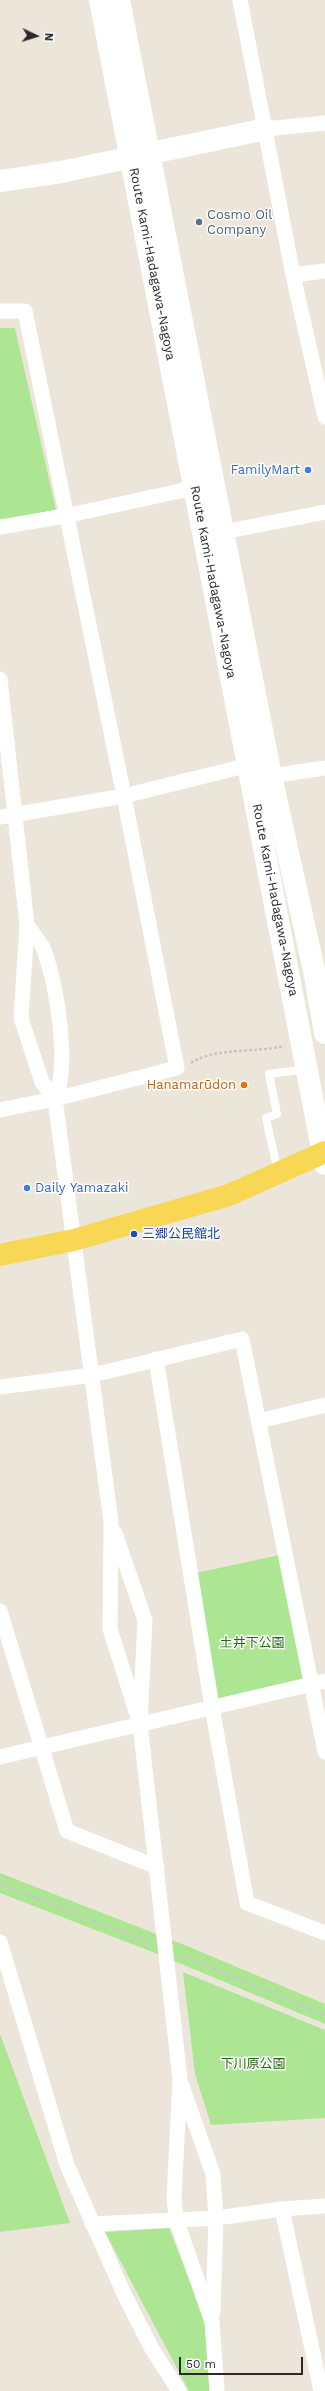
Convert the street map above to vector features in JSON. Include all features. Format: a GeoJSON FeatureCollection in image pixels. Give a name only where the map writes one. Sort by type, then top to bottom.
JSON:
{"type":"FeatureCollection","features":[{"type":"Feature","properties":{"kind":"main road","name":"Route Kami-Hadagawa-Nagoya"},"geometry":{"type":"LineString","coordinates":[[100,0],[140,154]]}},
{"type":"Feature","properties":{"kind":"main road","name":"Route Kami-Hadagawa-Nagoya"},"geometry":{"type":"LineString","coordinates":[[119,0],[140,154],[204,486],[249,764],[324,1156]]}},
{"type":"Feature","properties":{"kind":"main road"},"geometry":{"type":"LineString","coordinates":[[0,181],[62,172],[140,154],[266,129]]}},
{"type":"Feature","properties":{"kind":"main road","name":"Route Kami-Hadagawa-Nagoya"},"geometry":{"type":"LineString","coordinates":[[204,486],[223,532],[271,776],[314,970],[325,1033]]}},
{"type":"Feature","properties":{"kind":"main road"},"geometry":{"type":"LineString","coordinates":[[0,1255],[74,1240],[229,1195],[278,1173],[324,1156]]}},
{"type":"Feature","properties":{"kind":"street"},"geometry":{"type":"LineString","coordinates":[[240,0],[293,275],[325,416]]}},
{"type":"Feature","properties":{"kind":"street"},"geometry":{"type":"LineString","coordinates":[[266,129],[325,123]]}},
{"type":"Feature","properties":{"kind":"street"},"geometry":{"type":"LineString","coordinates":[[293,275],[325,271]]}},
{"type":"Feature","properties":{"kind":"street"},"geometry":{"type":"LineString","coordinates":[[0,311],[25,311],[65,516],[124,796],[177,1068],[55,1099],[0,1110]]}},
{"type":"Feature","properties":{"kind":"street"},"geometry":{"type":"LineString","coordinates":[[0,527],[65,516],[204,486]]}},
{"type":"Feature","properties":{"kind":"street"},"geometry":{"type":"LineString","coordinates":[[223,532],[325,512]]}},
{"type":"Feature","properties":{"kind":"street"},"geometry":{"type":"LineString","coordinates":[[0,679],[27,925],[21,1018],[42,1082],[55,1099],[93,1375],[111,1522],[110,1629],[140,1724]]}},
{"type":"Feature","properties":{"kind":"street"},"geometry":{"type":"LineString","coordinates":[[0,817],[124,796],[249,764]]}},
{"type":"Feature","properties":{"kind":"street"},"geometry":{"type":"LineString","coordinates":[[271,776],[325,768]]}},
{"type":"Feature","properties":{"kind":"street"},"geometry":{"type":"LineString","coordinates":[[27,925],[44,949],[60,1015],[61,1086],[55,1099]]}},
{"type":"Feature","properties":{"kind":"street"},"geometry":{"type":"LineString","coordinates":[[0,1387],[93,1375],[242,1339],[318,1683],[325,1752]]}},
{"type":"Feature","properties":{"kind":"street"},"geometry":{"type":"LineString","coordinates":[[156,1360],[212,1707],[247,1902],[325,1933]]}},
{"type":"Feature","properties":{"kind":"street"},"geometry":{"type":"LineString","coordinates":[[259,1421],[325,1405]]}},
{"type":"Feature","properties":{"kind":"street"},"geometry":{"type":"LineString","coordinates":[[111,1522],[145,1620],[140,1724],[180,2079],[174,2198],[176,2219],[212,2322]]}},
{"type":"Feature","properties":{"kind":"street"},"geometry":{"type":"LineString","coordinates":[[0,1611],[67,1831],[157,1867]]}},
{"type":"Feature","properties":{"kind":"street"},"geometry":{"type":"LineString","coordinates":[[0,1757],[318,1683]]}},
{"type":"Feature","properties":{"kind":"street"},"geometry":{"type":"LineString","coordinates":[[0,1942],[67,2165],[92,2224],[152,2349],[179,2391]]}},
{"type":"Feature","properties":{"kind":"street"},"geometry":{"type":"LineString","coordinates":[[180,2079],[213,2174],[216,2218],[212,2322],[217,2391]]}},
{"type":"Feature","properties":{"kind":"street"},"geometry":{"type":"LineString","coordinates":[[92,2224],[216,2218],[282,2209],[325,2206]]}},
{"type":"Feature","properties":{"kind":"street"},"geometry":{"type":"LineString","coordinates":[[282,2209],[321,2391]]}},
{"type":"Feature","properties":{"kind":"lane"},"geometry":{"type":"LineString","coordinates":[[278,1173],[266,1118],[277,1114],[269,1074],[307,1069]]}},
{"type":"Feature","properties":{"kind":"path"},"geometry":{"type":"LineString","coordinates":[[177,1068],[182,1069],[194,1060],[216,1054],[267,1050],[302,1042]]}},
{"type":"Feature","properties":{"kind":"green space"},"geometry":{"type":"Polygon","coordinates":[[[0,328],[15,328],[56,510],[0,520],[0,328]]]}},
{"type":"Feature","properties":{"kind":"green space","name":"土井下公園"},"geometry":{"type":"Polygon","coordinates":[[[280,1555],[303,1680],[218,1699],[196,1573],[280,1555]]]}},
{"type":"Feature","properties":{"kind":"green space"},"geometry":{"type":"Polygon","coordinates":[[[0,1873],[187,1946],[325,2004],[325,2024],[155,1953],[0,1893],[0,1873]]]}},
{"type":"Feature","properties":{"kind":"green space","name":"下川原公園"},"geometry":{"type":"Polygon","coordinates":[[[183,1972],[325,2030],[325,2118],[211,2125],[195,2074],[183,1972]]]}},
{"type":"Feature","properties":{"kind":"green space"},"geometry":{"type":"Polygon","coordinates":[[[0,2034],[70,2223],[0,2232],[0,2034]]]}},
{"type":"Feature","properties":{"kind":"green space"},"geometry":{"type":"Polygon","coordinates":[[[169,2228],[206,2323],[212,2391],[189,2391],[105,2232],[169,2228]]]}},
{"type":"Feature","properties":{"kind":"place","name":"Cosmo Oil Company"},"geometry":{"type":"Point","coordinates":[199,222]}},
{"type":"Feature","properties":{"kind":"place","name":"FamilyMart"},"geometry":{"type":"Point","coordinates":[308,470]}},
{"type":"Feature","properties":{"kind":"place","name":"Hanamarūdon"},"geometry":{"type":"Point","coordinates":[244,1085]}},
{"type":"Feature","properties":{"kind":"place","name":"Daily Yamazaki"},"geometry":{"type":"Point","coordinates":[27,1188]}},
{"type":"Feature","properties":{"kind":"place","name":"三郷公民館北"},"geometry":{"type":"Point","coordinates":[134,1234]}}]}
